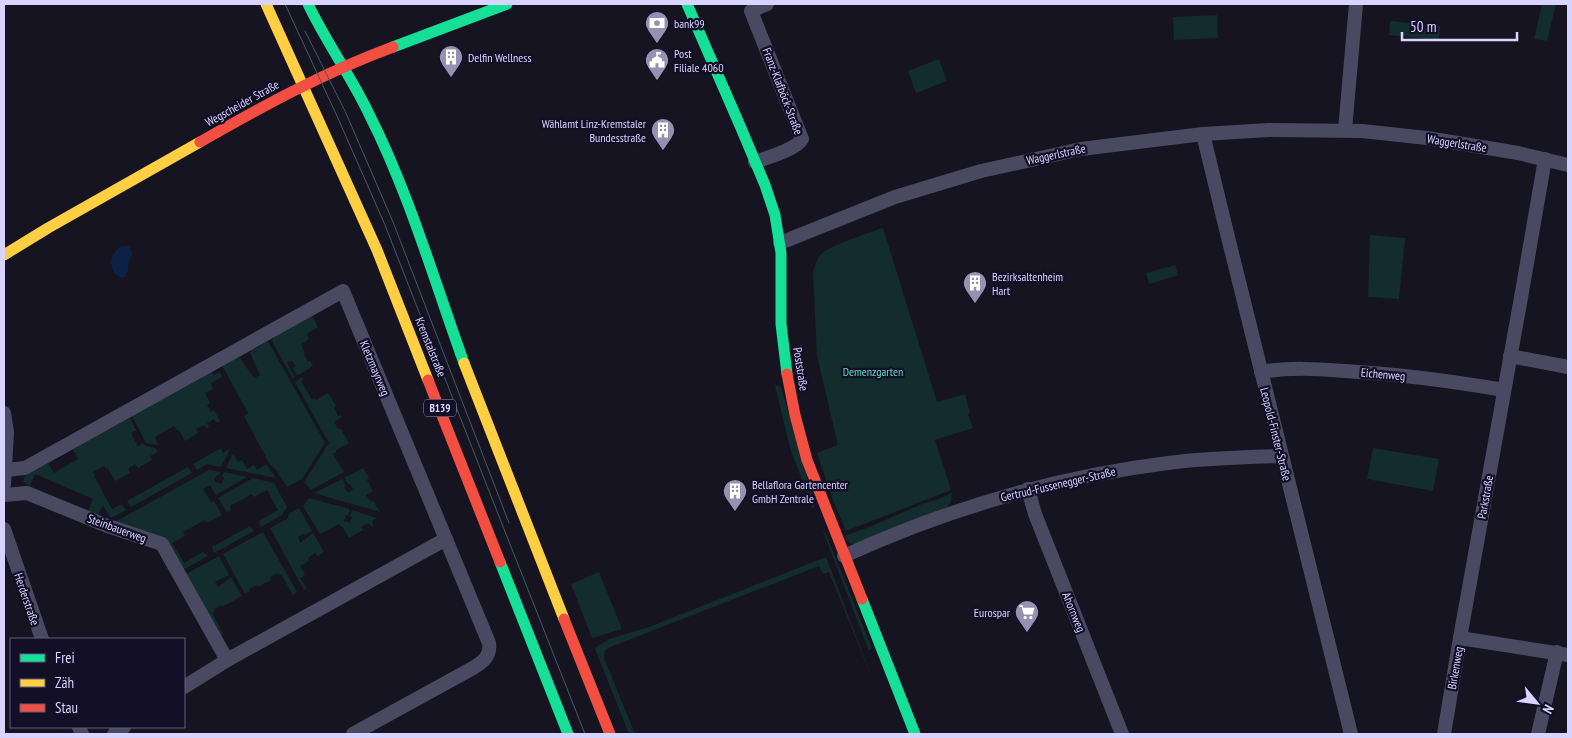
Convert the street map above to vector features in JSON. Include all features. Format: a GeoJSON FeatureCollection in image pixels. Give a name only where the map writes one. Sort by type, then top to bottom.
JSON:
{"type":"FeatureCollection","features":[{"type":"Feature","properties":{"kind":"main road","name":"Kremstalstraße"},"geometry":{"type":"LineString","coordinates":[[266,4],[377,250],[568,734]]}},
{"type":"Feature","properties":{"kind":"main road","name":"Kremstalstraße"},"geometry":{"type":"LineString","coordinates":[[308,4],[319,28],[368,113],[401,185],[464,367],[610,734]]}},
{"type":"Feature","properties":{"kind":"main road","name":"Wegscheider Straße"},"geometry":{"type":"LineString","coordinates":[[4,255],[267,103],[343,68],[507,4]]}},
{"type":"Feature","properties":{"kind":"main road","name":"Poststraße"},"geometry":{"type":"LineString","coordinates":[[687,4],[720,76],[774,210],[780,243],[782,338],[793,406],[807,460],[915,734]]}},
{"type":"Feature","properties":{"kind":"street","name":"Franz-Klafböck-Straße"},"geometry":{"type":"LineString","coordinates":[[756,162],[793,147],[800,143],[802,139],[750,11],[767,4]]}},
{"type":"Feature","properties":{"kind":"street"},"geometry":{"type":"LineString","coordinates":[[1345,130],[1356,4]]}},
{"type":"Feature","properties":{"kind":"street","name":"Waggerlstraße"},"geometry":{"type":"LineString","coordinates":[[780,243],[895,197],[981,171],[1087,148],[1203,134],[1269,130],[1345,130],[1427,138],[1518,153],[1568,165]]}},
{"type":"Feature","properties":{"kind":"street","name":"Leopold-Finster-Straße"},"geometry":{"type":"LineString","coordinates":[[1203,134],[1351,734]]}},
{"type":"Feature","properties":{"kind":"street","name":"Parkstraße"},"geometry":{"type":"LineString","coordinates":[[1460,638],[1545,159]]}},
{"type":"Feature","properties":{"kind":"street","name":"Kletzmayrweg"},"geometry":{"type":"LineString","coordinates":[[5,470],[25,468],[343,291],[489,643],[490,650],[483,662],[353,734]]}},
{"type":"Feature","properties":{"kind":"street"},"geometry":{"type":"LineString","coordinates":[[1510,356],[1568,368]]}},
{"type":"Feature","properties":{"kind":"street","name":"Eichenweg"},"geometry":{"type":"LineString","coordinates":[[1261,372],[1282,369],[1378,373],[1438,379],[1504,390]]}},
{"type":"Feature","properties":{"kind":"street"},"geometry":{"type":"LineString","coordinates":[[4,413],[7,432],[4,484]]}},
{"type":"Feature","properties":{"kind":"street","name":"Gertrud-Fussenegger-Straße"},"geometry":{"type":"LineString","coordinates":[[844,556],[910,528],[962,509],[1028,489],[1108,472],[1168,463],[1217,458],[1281,456]]}},
{"type":"Feature","properties":{"kind":"street","name":"Ahornweg"},"geometry":{"type":"LineString","coordinates":[[1028,489],[1035,514],[1122,734]]}},
{"type":"Feature","properties":{"kind":"street","name":"Steinbauerweg"},"geometry":{"type":"LineString","coordinates":[[4,495],[27,493],[105,525],[162,544],[226,660]]}},
{"type":"Feature","properties":{"kind":"street","name":"Herderstraße"},"geometry":{"type":"LineString","coordinates":[[4,529],[42,638]]}},
{"type":"Feature","properties":{"kind":"street"},"geometry":{"type":"LineString","coordinates":[[185,686],[226,660],[446,539]]}},
{"type":"Feature","properties":{"kind":"street","name":"Birkenweg"},"geometry":{"type":"LineString","coordinates":[[1444,734],[1460,638],[1562,654],[1538,734]]}},
{"type":"Feature","properties":{"kind":"green space"},"geometry":{"type":"Polygon","coordinates":[[[1542,4],[1556,4],[1547,41],[1534,39],[1542,4]]]}},
{"type":"Feature","properties":{"kind":"green space"},"geometry":{"type":"Polygon","coordinates":[[[1217,15],[1218,38],[1174,40],[1173,17],[1217,15]]]}},
{"type":"Feature","properties":{"kind":"green space"},"geometry":{"type":"Polygon","coordinates":[[[1390,21],[1440,26],[1439,40],[1389,35],[1390,21]]]}},
{"type":"Feature","properties":{"kind":"green space"},"geometry":{"type":"Polygon","coordinates":[[[939,59],[947,81],[916,93],[908,71],[939,59]]]}},
{"type":"Feature","properties":{"kind":"green space","name":"Demenzgarten"},"geometry":{"type":"Polygon","coordinates":[[[883,228],[937,402],[965,394],[970,413],[968,414],[973,428],[935,440],[951,490],[846,531],[817,453],[838,445],[817,356],[813,272],[818,258],[825,251],[883,228]]]}},
{"type":"Feature","properties":{"kind":"green space"},"geometry":{"type":"Polygon","coordinates":[[[1370,235],[1405,238],[1399,299],[1368,297],[1370,235]]]}},
{"type":"Feature","properties":{"kind":"green space"},"geometry":{"type":"Polygon","coordinates":[[[1175,265],[1178,275],[1149,284],[1146,273],[1175,265]]]}},
{"type":"Feature","properties":{"kind":"green space"},"geometry":{"type":"Polygon","coordinates":[[[312,316],[318,327],[307,334],[309,339],[301,344],[308,362],[310,361],[313,366],[297,376],[293,368],[296,366],[292,361],[287,363],[295,377],[293,379],[272,341],[274,337],[312,316]]]}},
{"type":"Feature","properties":{"kind":"green space"},"geometry":{"type":"Polygon","coordinates":[[[268,341],[325,443],[302,479],[287,487],[269,463],[244,416],[248,413],[223,367],[240,358],[254,378],[260,375],[250,353],[268,341]]]}},
{"type":"Feature","properties":{"kind":"green space"},"geometry":{"type":"Polygon","coordinates":[[[212,372],[214,375],[220,372],[222,377],[211,383],[213,389],[205,393],[210,403],[207,405],[211,412],[214,410],[220,421],[217,423],[214,419],[207,423],[209,427],[207,429],[205,425],[196,429],[198,433],[185,441],[179,430],[174,426],[155,437],[158,445],[146,443],[132,416],[212,372]]]}},
{"type":"Feature","properties":{"kind":"green space"},"geometry":{"type":"Polygon","coordinates":[[[302,377],[301,381],[312,400],[314,398],[316,400],[328,393],[336,406],[334,408],[338,416],[341,415],[342,417],[334,422],[338,429],[341,429],[349,443],[336,450],[333,454],[344,472],[311,490],[304,482],[329,443],[295,382],[302,377]]]}},
{"type":"Feature","properties":{"kind":"green space"},"geometry":{"type":"Polygon","coordinates":[[[775,385],[781,387],[815,505],[813,509],[790,448],[775,385]]]}},
{"type":"Feature","properties":{"kind":"green space"},"geometry":{"type":"Polygon","coordinates":[[[130,418],[136,430],[131,433],[138,446],[143,443],[145,446],[155,448],[158,452],[150,456],[152,460],[138,468],[135,464],[128,469],[130,473],[115,481],[104,466],[93,472],[112,509],[122,504],[126,510],[111,518],[103,506],[97,515],[88,511],[93,499],[35,474],[30,486],[23,482],[25,476],[48,463],[54,473],[78,459],[73,449],[130,418]]]}},
{"type":"Feature","properties":{"kind":"green space"},"geometry":{"type":"Polygon","coordinates":[[[221,448],[223,453],[230,449],[221,467],[207,464],[197,470],[193,464],[221,448]]]}},
{"type":"Feature","properties":{"kind":"green space"},"geometry":{"type":"Polygon","coordinates":[[[1373,448],[1439,459],[1433,491],[1367,479],[1373,448]]]}},
{"type":"Feature","properties":{"kind":"green space"},"geometry":{"type":"Polygon","coordinates":[[[233,453],[238,462],[242,460],[247,469],[254,465],[257,470],[266,464],[276,478],[226,468],[233,453]]]}},
{"type":"Feature","properties":{"kind":"green space"},"geometry":{"type":"Polygon","coordinates":[[[188,467],[192,473],[131,507],[127,501],[188,467]]]}},
{"type":"Feature","properties":{"kind":"green space"},"geometry":{"type":"Polygon","coordinates":[[[363,468],[369,478],[367,480],[373,491],[366,495],[371,502],[373,501],[380,512],[314,493],[342,479],[348,493],[353,489],[344,478],[363,468]]]}},
{"type":"Feature","properties":{"kind":"green space"},"geometry":{"type":"Polygon","coordinates":[[[209,470],[220,472],[214,481],[221,484],[224,472],[247,477],[216,495],[210,485],[203,489],[211,502],[214,501],[222,515],[207,523],[205,520],[183,532],[185,536],[172,543],[184,563],[203,552],[208,556],[181,571],[162,537],[115,522],[209,470]]]}},
{"type":"Feature","properties":{"kind":"green space"},"geometry":{"type":"Polygon","coordinates":[[[253,478],[274,483],[287,507],[282,515],[261,527],[259,521],[278,510],[267,490],[254,497],[252,494],[230,506],[231,510],[227,512],[218,498],[253,478]]]}},
{"type":"Feature","properties":{"kind":"green space"},"geometry":{"type":"Polygon","coordinates":[[[952,493],[951,501],[947,508],[856,545],[849,543],[844,536],[872,526],[952,493]]]}},
{"type":"Feature","properties":{"kind":"green space"},"geometry":{"type":"Polygon","coordinates":[[[309,498],[350,509],[344,521],[350,523],[352,510],[377,518],[372,521],[373,525],[371,526],[369,523],[361,527],[363,530],[349,538],[339,524],[320,534],[303,506],[309,498]]]}},
{"type":"Feature","properties":{"kind":"green space"},"geometry":{"type":"Polygon","coordinates":[[[299,508],[312,531],[298,537],[300,543],[313,533],[324,552],[318,556],[315,553],[308,558],[309,561],[300,566],[305,575],[300,578],[307,589],[304,590],[270,528],[287,519],[290,513],[299,508]]]}},
{"type":"Feature","properties":{"kind":"green space"},"geometry":{"type":"Polygon","coordinates":[[[250,526],[254,531],[214,553],[212,547],[250,526]]]}},
{"type":"Feature","properties":{"kind":"green space"},"geometry":{"type":"Polygon","coordinates":[[[823,531],[872,648],[869,651],[823,531]]]}},
{"type":"Feature","properties":{"kind":"green space"},"geometry":{"type":"Polygon","coordinates":[[[263,532],[297,592],[293,595],[281,574],[277,573],[270,577],[271,580],[258,587],[256,585],[245,594],[223,554],[263,532]]]}},
{"type":"Feature","properties":{"kind":"green space"},"geometry":{"type":"Polygon","coordinates":[[[219,556],[229,575],[215,582],[218,587],[231,577],[242,596],[222,607],[221,605],[214,609],[215,611],[212,613],[223,634],[218,637],[186,574],[219,556]]]}},
{"type":"Feature","properties":{"kind":"green space"},"geometry":{"type":"Polygon","coordinates":[[[826,557],[874,683],[829,572],[823,574],[819,566],[608,648],[605,651],[604,658],[635,734],[629,734],[595,649],[596,647],[609,639],[649,627],[826,557]]]}},
{"type":"Feature","properties":{"kind":"green space"},"geometry":{"type":"Polygon","coordinates":[[[599,572],[622,629],[592,638],[571,584],[599,572]]]}},
{"type":"Feature","properties":{"kind":"water"},"geometry":{"type":"Polygon","coordinates":[[[122,246],[129,246],[132,253],[126,275],[123,278],[115,274],[111,262],[115,252],[122,246]]]}},
{"type":"Feature","properties":{"kind":"tram line"},"geometry":{"type":"LineString","coordinates":[[285,4],[385,225],[585,734]]}},
{"type":"Feature","properties":{"kind":"tram line"},"geometry":{"type":"LineString","coordinates":[[305,31],[345,111],[393,222],[509,523]]}},
{"type":"Feature","properties":{"kind":"traffic: fast"},"geometry":{"type":"LineString","coordinates":[[308,4],[362,100],[383,144],[409,206],[464,363]]}},
{"type":"Feature","properties":{"kind":"traffic: fast"},"geometry":{"type":"LineString","coordinates":[[393,47],[507,4]]}},
{"type":"Feature","properties":{"kind":"traffic: fast"},"geometry":{"type":"LineString","coordinates":[[687,4],[765,185],[775,215],[781,253],[781,324],[787,374]]}},
{"type":"Feature","properties":{"kind":"traffic: fast"},"geometry":{"type":"LineString","coordinates":[[500,562],[568,734]]}},
{"type":"Feature","properties":{"kind":"traffic: fast"},"geometry":{"type":"LineString","coordinates":[[862,599],[915,734]]}},
{"type":"Feature","properties":{"kind":"traffic: slow"},"geometry":{"type":"LineString","coordinates":[[266,4],[377,250],[428,380]]}},
{"type":"Feature","properties":{"kind":"traffic: slow"},"geometry":{"type":"LineString","coordinates":[[4,255],[200,142]]}},
{"type":"Feature","properties":{"kind":"traffic: slow"},"geometry":{"type":"LineString","coordinates":[[464,363],[564,619]]}},
{"type":"Feature","properties":{"kind":"traffic: jam"},"geometry":{"type":"LineString","coordinates":[[200,142],[295,90],[343,67],[393,47]]}},
{"type":"Feature","properties":{"kind":"traffic: jam"},"geometry":{"type":"LineString","coordinates":[[787,374],[807,460],[862,599]]}},
{"type":"Feature","properties":{"kind":"traffic: jam"},"geometry":{"type":"LineString","coordinates":[[428,380],[500,562]]}},
{"type":"Feature","properties":{"kind":"traffic: jam"},"geometry":{"type":"LineString","coordinates":[[564,619],[610,734]]}},
{"type":"Feature","properties":{"kind":"place","name":"bank99"},"geometry":{"type":"Point","coordinates":[657,44]}},
{"type":"Feature","properties":{"kind":"place","name":"Delfin Wellness"},"geometry":{"type":"Point","coordinates":[451,78]}},
{"type":"Feature","properties":{"kind":"place","name":"Post Filiale 4060"},"geometry":{"type":"Point","coordinates":[657,81]}},
{"type":"Feature","properties":{"kind":"place","name":"Wählamt Linz-Kremstaler Bundesstraße"},"geometry":{"type":"Point","coordinates":[663,151]}},
{"type":"Feature","properties":{"kind":"place","name":"Bezirksaltenheim Hart"},"geometry":{"type":"Point","coordinates":[975,304]}},
{"type":"Feature","properties":{"kind":"place","name":"Bellaflora Gartencenter GmbH Zentrale"},"geometry":{"type":"Point","coordinates":[735,512]}},
{"type":"Feature","properties":{"kind":"place","name":"Eurospar"},"geometry":{"type":"Point","coordinates":[1027,633]}}]}
